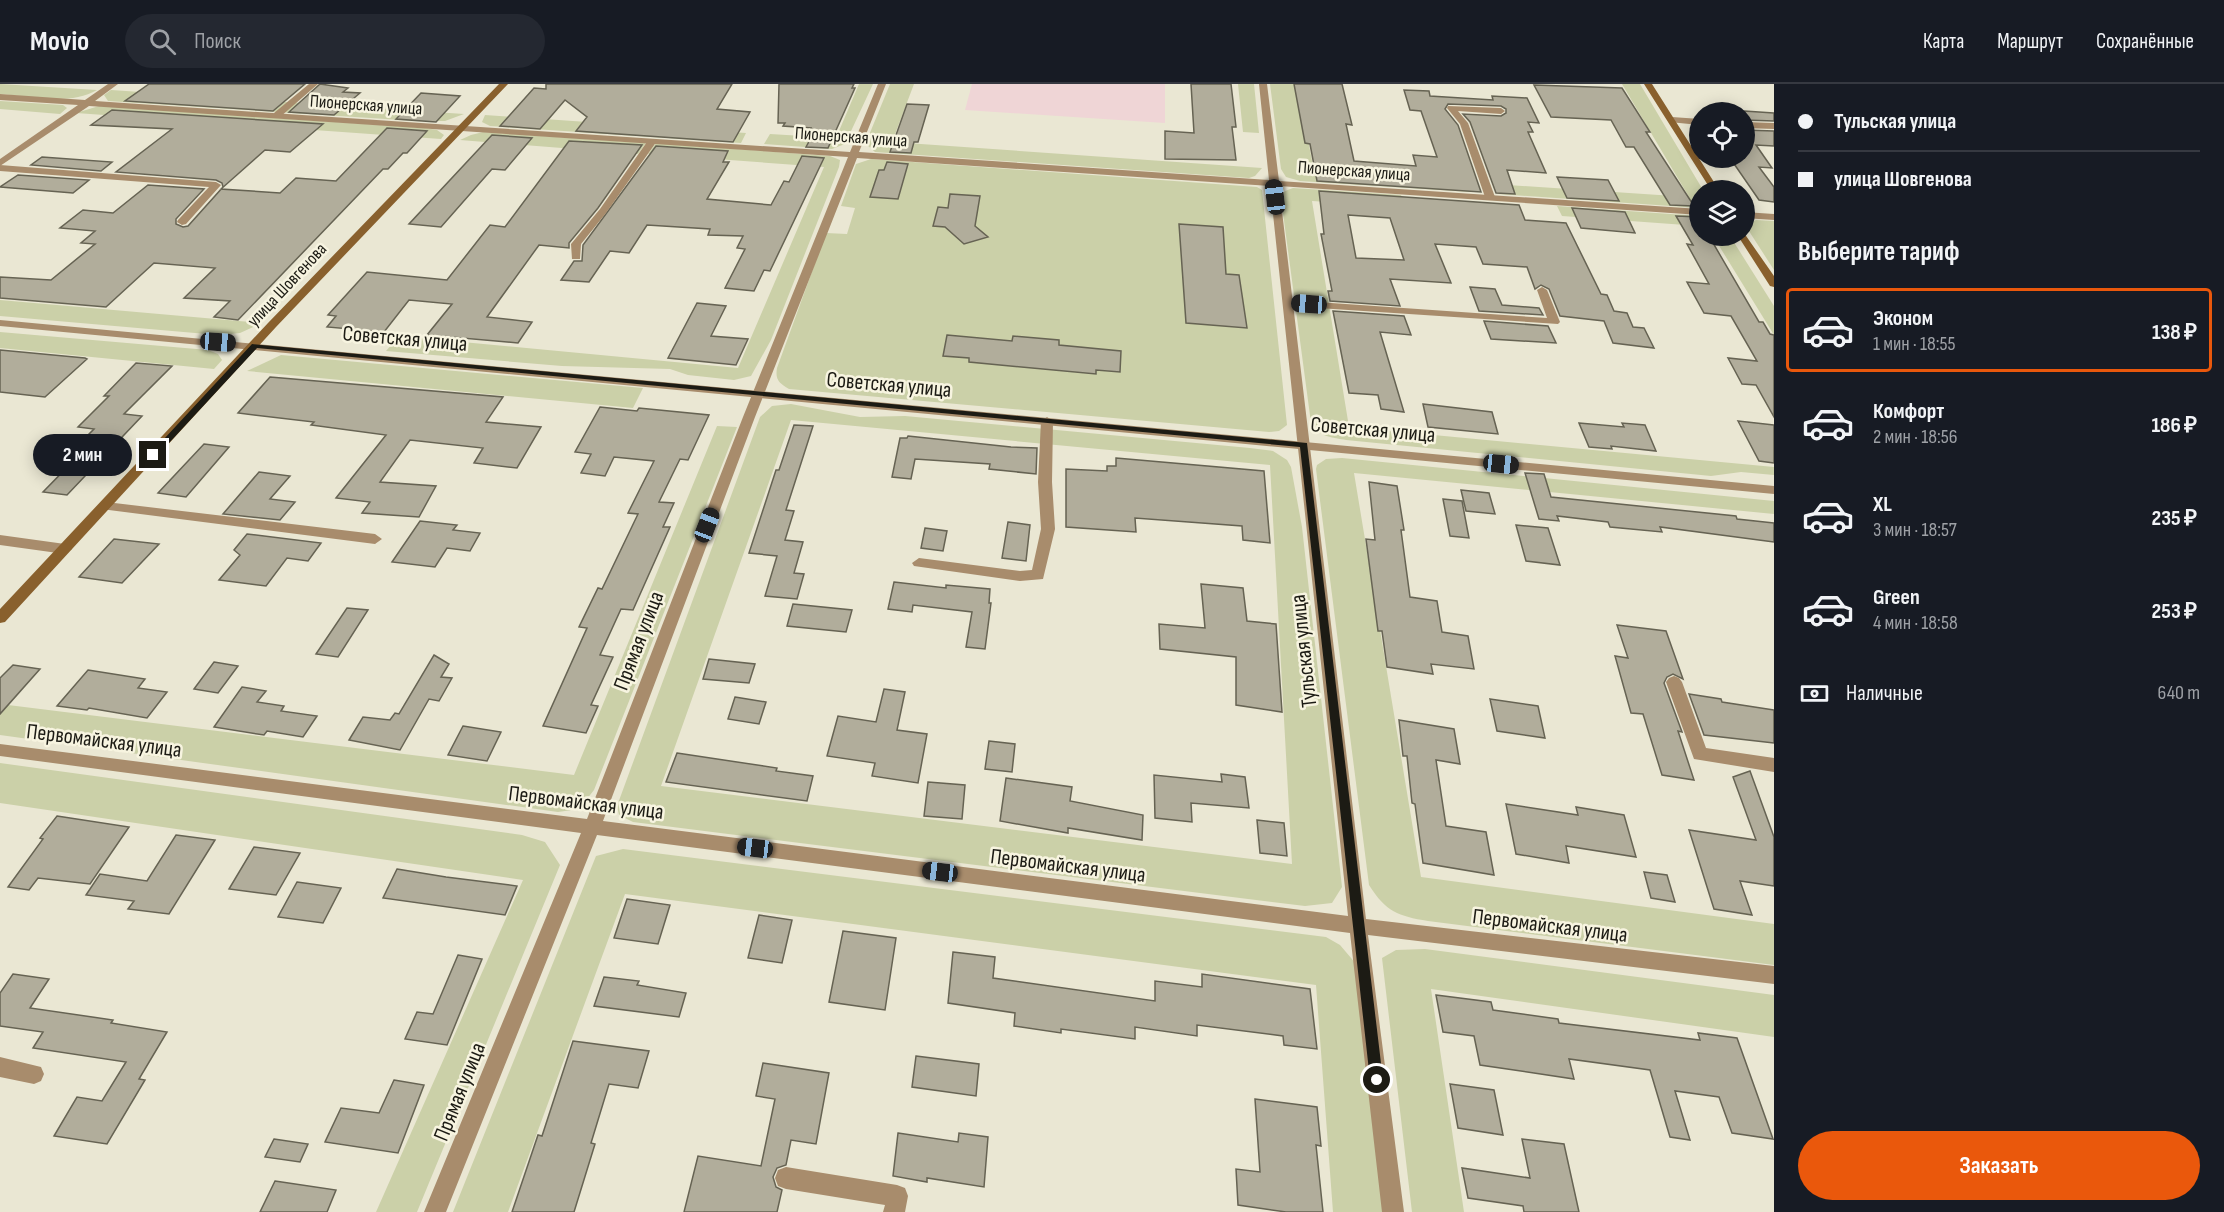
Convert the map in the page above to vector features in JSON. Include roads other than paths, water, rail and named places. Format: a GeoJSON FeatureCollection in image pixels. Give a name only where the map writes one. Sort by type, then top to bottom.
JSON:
{"type":"FeatureCollection","features":[{"type":"Feature","properties":{"kind":"main road","name":"улица Шовгенова"},"geometry":{"type":"LineString","coordinates":[[0,618],[255,345],[504,84]]}},
{"type":"Feature","properties":{"kind":"main road"},"geometry":{"type":"LineString","coordinates":[[1648,84],[1709,180]]}},
{"type":"Feature","properties":{"kind":"main road"},"geometry":{"type":"LineString","coordinates":[[1749,246],[1774,284]]}},
{"type":"Feature","properties":{"kind":"street"},"geometry":{"type":"LineString","coordinates":[[0,163],[114,84]]}},
{"type":"Feature","properties":{"kind":"street"},"geometry":{"type":"LineString","coordinates":[[277,115],[314,84]]}},
{"type":"Feature","properties":{"kind":"street","name":"Прямая улица"},"geometry":{"type":"LineString","coordinates":[[435,1212],[592,827],[758,394],[882,84]]}},
{"type":"Feature","properties":{"kind":"street","name":"Тульская улица"},"geometry":{"type":"LineString","coordinates":[[1263,84],[1358,926],[1393,1212]]}},
{"type":"Feature","properties":{"kind":"street","name":"Пионерская улица"},"geometry":{"type":"LineString","coordinates":[[0,97],[1689,211]]}},
{"type":"Feature","properties":{"kind":"street"},"geometry":{"type":"LineString","coordinates":[[1490,197],[1464,123],[1451,108],[1501,111]]}},
{"type":"Feature","properties":{"kind":"street"},"geometry":{"type":"LineString","coordinates":[[1672,120],[1689,121]]}},
{"type":"Feature","properties":{"kind":"street"},"geometry":{"type":"LineString","coordinates":[[1755,125],[1774,126]]}},
{"type":"Feature","properties":{"kind":"street"},"geometry":{"type":"LineString","coordinates":[[576,257],[576,244],[603,211],[652,141]]}},
{"type":"Feature","properties":{"kind":"street"},"geometry":{"type":"LineString","coordinates":[[0,168],[216,185],[182,222]]}},
{"type":"Feature","properties":{"kind":"street"},"geometry":{"type":"LineString","coordinates":[[1755,216],[1774,217]]}},
{"type":"Feature","properties":{"kind":"street"},"geometry":{"type":"LineString","coordinates":[[1288,303],[1554,322],[1542,290]]}},
{"type":"Feature","properties":{"kind":"street","name":"Советская улица"},"geometry":{"type":"LineString","coordinates":[[0,323],[255,345],[1774,490]]}},
{"type":"Feature","properties":{"kind":"street"},"geometry":{"type":"LineString","coordinates":[[919,563],[1020,576],[1038,575],[1048,529],[1045,482],[1047,421]]}},
{"type":"Feature","properties":{"kind":"street"},"geometry":{"type":"LineString","coordinates":[[106,506],[375,538]]}},
{"type":"Feature","properties":{"kind":"street"},"geometry":{"type":"LineString","coordinates":[[0,540],[65,549]]}},
{"type":"Feature","properties":{"kind":"street"},"geometry":{"type":"LineString","coordinates":[[1674,682],[1700,754],[1774,765]]}},
{"type":"Feature","properties":{"kind":"street","name":"Первомайская улица"},"geometry":{"type":"LineString","coordinates":[[0,750],[1358,926],[1774,975]]}},
{"type":"Feature","properties":{"kind":"street"},"geometry":{"type":"LineString","coordinates":[[0,1067],[34,1074]]}},
{"type":"Feature","properties":{"kind":"street"},"geometry":{"type":"LineString","coordinates":[[786,1178],[897,1196],[894,1212]]}}]}
